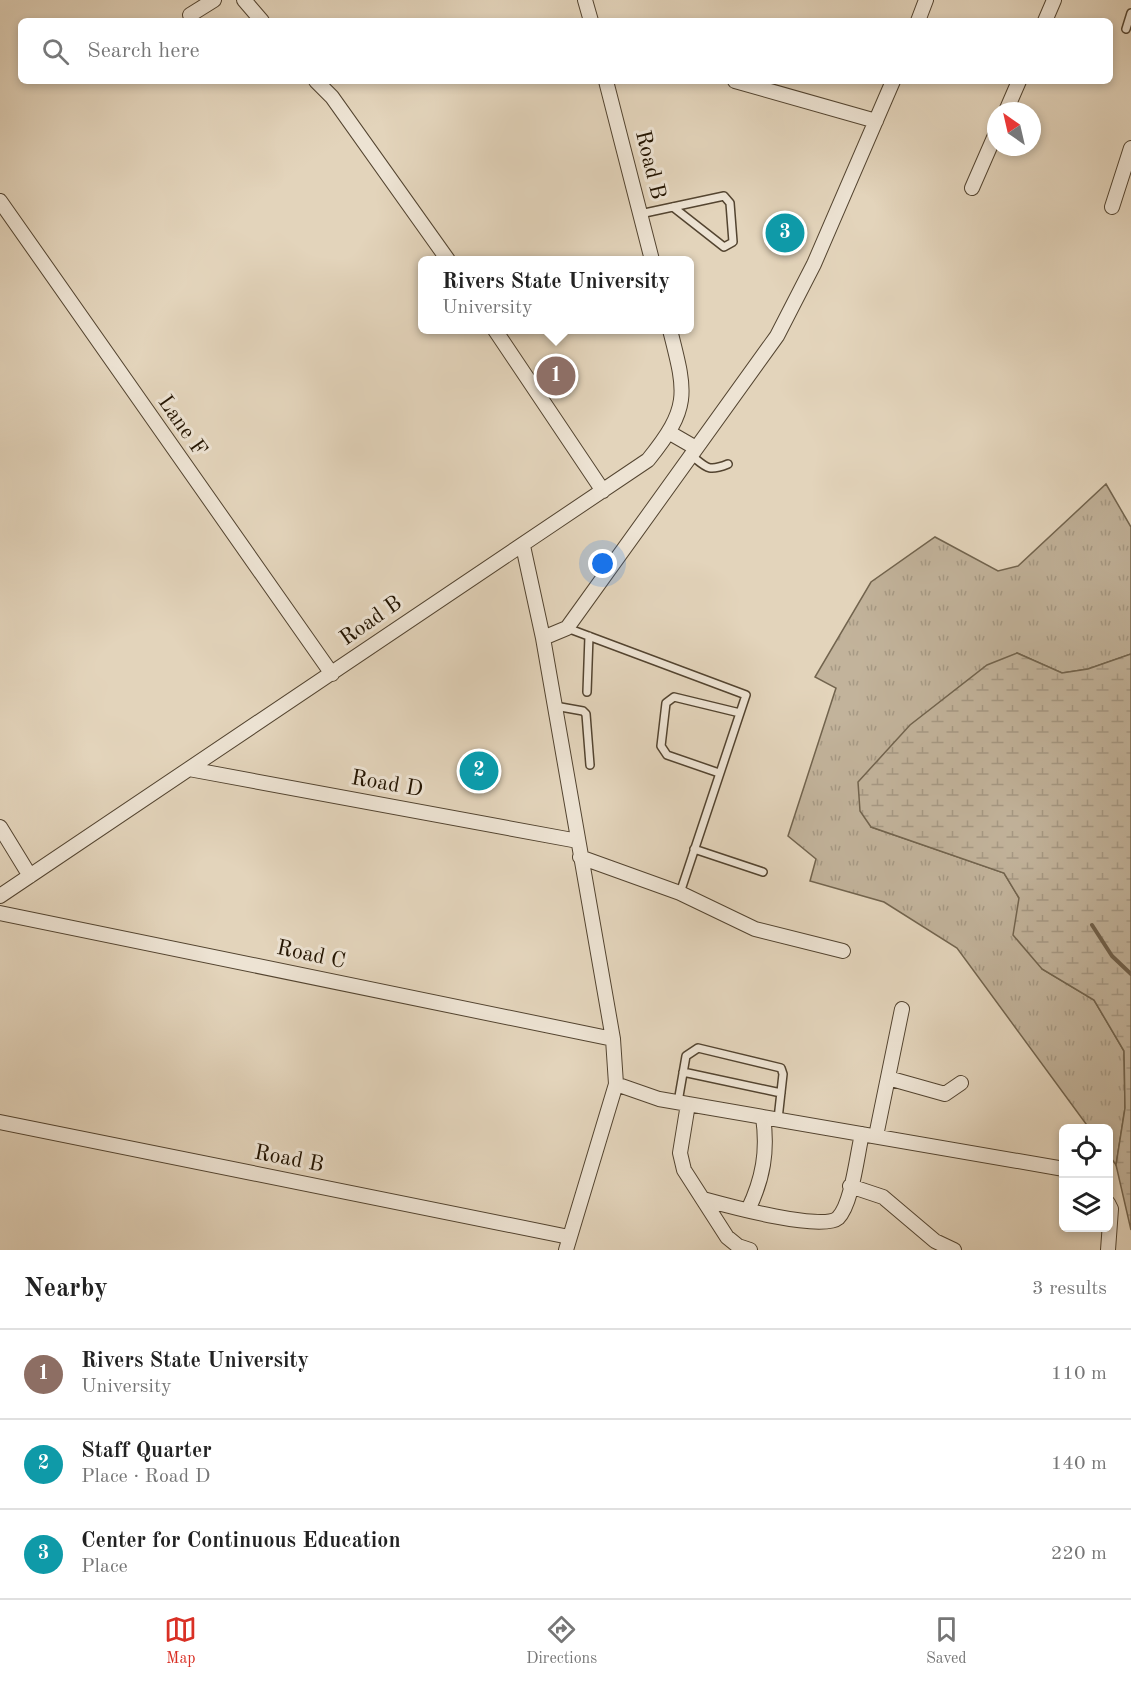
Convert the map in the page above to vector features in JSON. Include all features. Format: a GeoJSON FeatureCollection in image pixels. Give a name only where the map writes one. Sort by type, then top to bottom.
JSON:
{"type":"FeatureCollection","features":[{"type":"Feature","properties":{"kind":"street"},"geometry":{"type":"LineString","coordinates":[[190,15],[214,0]]}},
{"type":"Feature","properties":{"kind":"street"},"geometry":{"type":"LineString","coordinates":[[244,0],[259,18]]}},
{"type":"Feature","properties":{"kind":"street"},"geometry":{"type":"LineString","coordinates":[[585,0],[590,18]]}},
{"type":"Feature","properties":{"kind":"street"},"geometry":{"type":"LineString","coordinates":[[919,18],[926,0]]}},
{"type":"Feature","properties":{"kind":"street"},"geometry":{"type":"LineString","coordinates":[[1046,18],[1054,0]]}},
{"type":"Feature","properties":{"kind":"street"},"geometry":{"type":"LineString","coordinates":[[319,84],[332,97],[444,256]]}},
{"type":"Feature","properties":{"kind":"street","name":"Road B"},"geometry":{"type":"LineString","coordinates":[[607,84],[651,256]]}},
{"type":"Feature","properties":{"kind":"street"},"geometry":{"type":"LineString","coordinates":[[746,84],[876,121]]}},
{"type":"Feature","properties":{"kind":"street"},"geometry":{"type":"LineString","coordinates":[[543,638],[567,628],[777,336],[814,264],[891,84]]}},
{"type":"Feature","properties":{"kind":"street"},"geometry":{"type":"LineString","coordinates":[[1010,102],[1018,84]]}},
{"type":"Feature","properties":{"kind":"street"},"geometry":{"type":"LineString","coordinates":[[1112,207],[1131,148]]}},
{"type":"Feature","properties":{"kind":"street"},"geometry":{"type":"LineString","coordinates":[[972,188],[987,154]]}},
{"type":"Feature","properties":{"kind":"street","name":"Lane F"},"geometry":{"type":"LineString","coordinates":[[0,201],[332,674]]}},
{"type":"Feature","properties":{"kind":"street"},"geometry":{"type":"LineString","coordinates":[[498,334],[603,491]]}},
{"type":"Feature","properties":{"kind":"street","name":"Road B"},"geometry":{"type":"LineString","coordinates":[[0,896],[648,460],[670,433],[679,415],[682,394],[679,364],[671,334]]}},
{"type":"Feature","properties":{"kind":"street"},"geometry":{"type":"LineString","coordinates":[[670,433],[693,451]]}},
{"type":"Feature","properties":{"kind":"street"},"geometry":{"type":"LineString","coordinates":[[523,546],[543,638],[613,1039],[616,1084],[568,1243]]}},
{"type":"Feature","properties":{"kind":"street","name":"Road D"},"geometry":{"type":"LineString","coordinates":[[189,769],[578,841]]}},
{"type":"Feature","properties":{"kind":"street"},"geometry":{"type":"LineString","coordinates":[[0,827],[30,876]]}},
{"type":"Feature","properties":{"kind":"street"},"geometry":{"type":"LineString","coordinates":[[580,857],[680,893],[755,928],[843,951]]}},
{"type":"Feature","properties":{"kind":"street","name":"Road C"},"geometry":{"type":"LineString","coordinates":[[0,913],[613,1039]]}},
{"type":"Feature","properties":{"kind":"street"},"geometry":{"type":"LineString","coordinates":[[703,1199],[823,1224],[837,1219],[846,1206],[850,1186],[888,1078],[902,1009]]}},
{"type":"Feature","properties":{"kind":"street"},"geometry":{"type":"LineString","coordinates":[[888,1078],[945,1094],[962,1083]]}},
{"type":"Feature","properties":{"kind":"street"},"geometry":{"type":"LineString","coordinates":[[616,1084],[658,1099],[1059,1168]]}},
{"type":"Feature","properties":{"kind":"street"},"geometry":{"type":"LineString","coordinates":[[683,1103],[680,1152],[684,1170],[727,1237],[738,1246],[750,1250]]}},
{"type":"Feature","properties":{"kind":"street"},"geometry":{"type":"LineString","coordinates":[[748,1210],[761,1183],[766,1140],[763,1117]]}},
{"type":"Feature","properties":{"kind":"street","name":"Road B"},"geometry":{"type":"LineString","coordinates":[[0,1122],[568,1243]]}},
{"type":"Feature","properties":{"kind":"street"},"geometry":{"type":"LineString","coordinates":[[850,1186],[884,1197],[935,1241],[954,1250]]}},
{"type":"Feature","properties":{"kind":"street"},"geometry":{"type":"LineString","coordinates":[[1108,1250],[1109,1232]]}},
{"type":"Feature","properties":{"kind":"lane"},"geometry":{"type":"LineString","coordinates":[[1126,29],[1131,13]]}},
{"type":"Feature","properties":{"kind":"lane"},"geometry":{"type":"LineString","coordinates":[[640,214],[724,196],[730,203],[733,242],[724,247],[673,207]]}},
{"type":"Feature","properties":{"kind":"lane"},"geometry":{"type":"LineString","coordinates":[[693,451],[706,468],[714,470],[728,464]]}},
{"type":"Feature","properties":{"kind":"lane"},"geometry":{"type":"LineString","coordinates":[[567,628],[746,695],[680,893]]}},
{"type":"Feature","properties":{"kind":"lane"},"geometry":{"type":"LineString","coordinates":[[587,692],[589,636]]}},
{"type":"Feature","properties":{"kind":"lane"},"geometry":{"type":"LineString","coordinates":[[719,773],[667,755],[663,750],[661,746],[666,703],[674,697],[740,713]]}},
{"type":"Feature","properties":{"kind":"lane"},"geometry":{"type":"LineString","coordinates":[[555,706],[583,711],[586,714],[590,765]]}},
{"type":"Feature","properties":{"kind":"lane"},"geometry":{"type":"LineString","coordinates":[[694,849],[763,872]]}},
{"type":"Feature","properties":{"kind":"lane"},"geometry":{"type":"LineString","coordinates":[[683,1103],[683,1072],[686,1056],[698,1048],[781,1068],[778,1119]]}},
{"type":"Feature","properties":{"kind":"lane"},"geometry":{"type":"LineString","coordinates":[[683,1072],[781,1093]]}},
{"type":"Feature","properties":{"kind":"green space"},"geometry":{"type":"Polygon","coordinates":[[[1106,484],[1131,527],[1131,654],[1088,669],[1062,673],[1017,653],[871,827],[1004,873],[1019,898],[1042,969],[1094,1000],[1124,1051],[1125,1108],[1116,1165],[1113,1161],[1113,1124],[1086,1124],[957,948],[884,902],[810,881],[816,859],[788,836],[836,688],[815,677],[871,582],[935,537],[998,571],[1018,566],[1106,484]]]}},
{"type":"Feature","properties":{"kind":"green space"},"geometry":{"type":"Polygon","coordinates":[[[1017,653],[1062,673],[1088,669],[1131,654],[1131,1230],[1116,1165],[1125,1108],[1124,1051],[1094,1000],[1042,969],[1013,935],[1019,898],[1004,873],[871,827],[860,811],[858,782],[910,725],[987,665],[1017,653]]]}},
{"type":"Feature","properties":{"kind":"waterway"},"geometry":{"type":"LineString","coordinates":[[1092,925],[1112,956],[1131,974]]}},
{"type":"Feature","properties":{"kind":"place","name":"Center for Continuous Education"},"geometry":{"type":"Point","coordinates":[785,233]}},
{"type":"Feature","properties":{"kind":"place","name":"Rivers State University"},"geometry":{"type":"Point","coordinates":[556,376]}},
{"type":"Feature","properties":{"kind":"place","name":"Staff Quarter"},"geometry":{"type":"Point","coordinates":[479,771]}}]}
